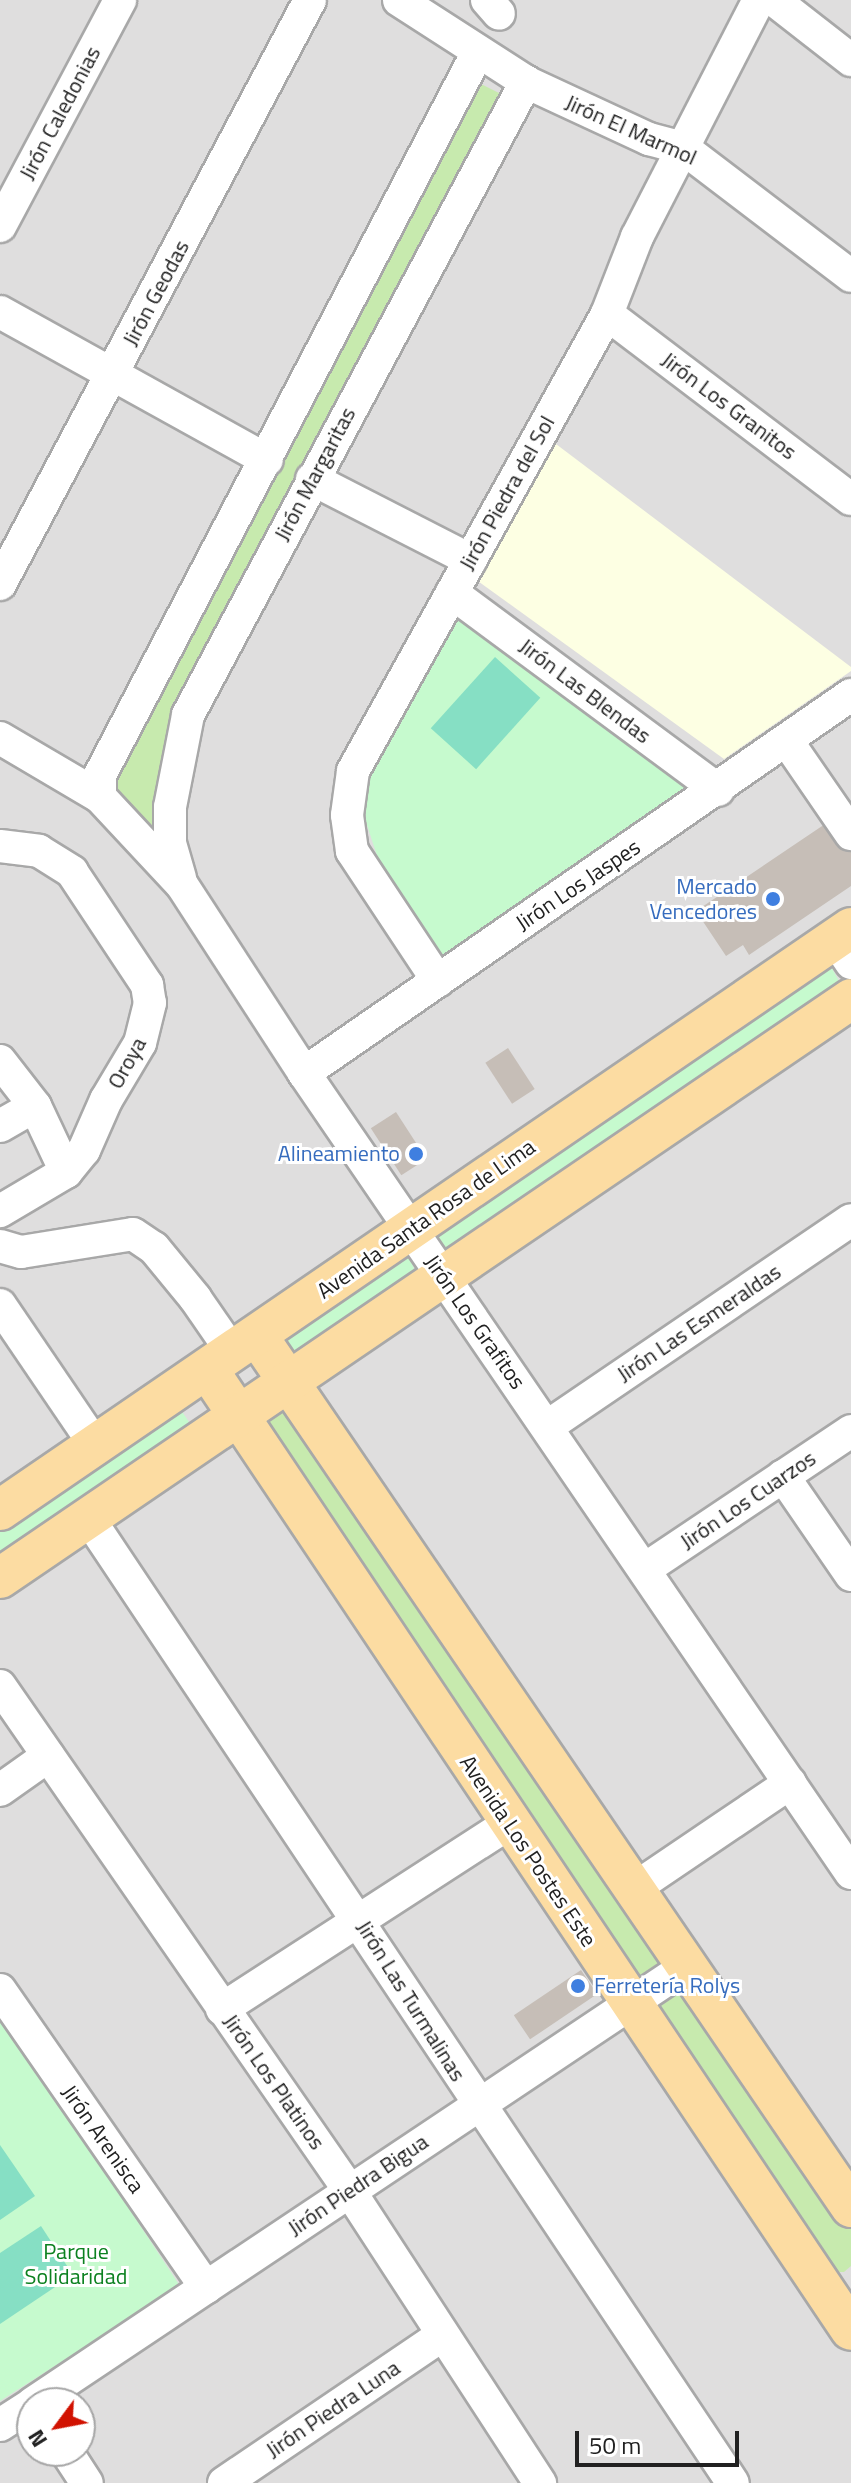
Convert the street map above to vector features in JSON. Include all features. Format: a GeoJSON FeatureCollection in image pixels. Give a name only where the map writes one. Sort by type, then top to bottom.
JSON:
{"type":"FeatureCollection","features":[{"type":"Feature","properties":{"kind":"main road","name":"Avenida Santa Rosa de Lima"},"geometry":{"type":"LineString","coordinates":[[0,1510],[411,1229],[846,943]]}},
{"type":"Feature","properties":{"kind":"main road"},"geometry":{"type":"LineString","coordinates":[[0,1578],[290,1385],[851,999]]}},
{"type":"Feature","properties":{"kind":"main road"},"geometry":{"type":"LineString","coordinates":[[233,1353],[290,1385],[684,1968],[851,2207]]}},
{"type":"Feature","properties":{"kind":"main road","name":"Avenida Los Postes Este"},"geometry":{"type":"LineString","coordinates":[[233,1353],[240,1419],[629,2003],[845,2309]]}},
{"type":"Feature","properties":{"kind":"street","name":"Jirón Caledonias"},"geometry":{"type":"LineString","coordinates":[[0,226],[120,0]]}},
{"type":"Feature","properties":{"kind":"street","name":"Jirón Geodas"},"geometry":{"type":"LineString","coordinates":[[0,584],[310,0]]}},
{"type":"Feature","properties":{"kind":"street","name":"Jirón El Marmol"},"geometry":{"type":"LineString","coordinates":[[399,0],[526,82],[649,139],[683,148],[851,276]]}},
{"type":"Feature","properties":{"kind":"street","name":"Jirón Piedra del Sol"},"geometry":{"type":"LineString","coordinates":[[438,981],[352,851],[347,815],[353,771],[607,314],[637,237],[759,0]]}},
{"type":"Feature","properties":{"kind":"street"},"geometry":{"type":"LineString","coordinates":[[774,0],[851,60]]}},
{"type":"Feature","properties":{"kind":"street"},"geometry":{"type":"LineString","coordinates":[[100,797],[100,775],[478,52]]}},
{"type":"Feature","properties":{"kind":"street","name":"Jirón Margaritas"},"geometry":{"type":"LineString","coordinates":[[182,885],[170,843],[170,807],[188,715],[526,82]]}},
{"type":"Feature","properties":{"kind":"street"},"geometry":{"type":"LineString","coordinates":[[0,312],[267,460]]}},
{"type":"Feature","properties":{"kind":"street","name":"Jirón Los Granitos"},"geometry":{"type":"LineString","coordinates":[[607,314],[851,499]]}},
{"type":"Feature","properties":{"kind":"street"},"geometry":{"type":"LineString","coordinates":[[312,479],[470,560]]}},
{"type":"Feature","properties":{"kind":"street","name":"Jirón Las Blendas"},"geometry":{"type":"LineString","coordinates":[[452,593],[718,790]]}},
{"type":"Feature","properties":{"kind":"street","name":"Jirón Los Jaspes"},"geometry":{"type":"LineString","coordinates":[[304,1073],[718,790],[851,695]]}},
{"type":"Feature","properties":{"kind":"street","name":"Jirón Los Grafitos"},"geometry":{"type":"LineString","coordinates":[[0,738],[100,797],[182,885],[304,1073],[851,1873]]}},
{"type":"Feature","properties":{"kind":"street"},"geometry":{"type":"LineString","coordinates":[[787,741],[851,834]]}},
{"type":"Feature","properties":{"kind":"street","name":"Oroya"},"geometry":{"type":"LineString","coordinates":[[0,846],[39,851],[72,872],[147,985],[149,1021],[140,1043],[106,1100],[84,1150],[66,1172],[0,1211]]}},
{"type":"Feature","properties":{"kind":"street"},"geometry":{"type":"LineString","coordinates":[[0,1061],[35,1106],[66,1172]]}},
{"type":"Feature","properties":{"kind":"street"},"geometry":{"type":"LineString","coordinates":[[0,1126],[35,1106]]}},
{"type":"Feature","properties":{"kind":"street","name":"Jirón Las Esmeraldas"},"geometry":{"type":"LineString","coordinates":[[548,1426],[851,1220]]}},
{"type":"Feature","properties":{"kind":"street"},"geometry":{"type":"LineString","coordinates":[[0,1246],[21,1252],[133,1234],[154,1248],[195,1298],[233,1353]]}},
{"type":"Feature","properties":{"kind":"street"},"geometry":{"type":"LineString","coordinates":[[0,1305],[96,1446]]}},
{"type":"Feature","properties":{"kind":"street","name":"Jirón Los Cuarzos"},"geometry":{"type":"LineString","coordinates":[[645,1569],[851,1431]]}},
{"type":"Feature","properties":{"kind":"street"},"geometry":{"type":"LineString","coordinates":[[783,1476],[851,1575]]}},
{"type":"Feature","properties":{"kind":"street","name":"Jirón Las Turmalinas"},"geometry":{"type":"LineString","coordinates":[[89,1519],[359,1919],[477,2106],[733,2483]]}},
{"type":"Feature","properties":{"kind":"street","name":"Jirón Los Platinos"},"geometry":{"type":"LineString","coordinates":[[0,1686],[349,2190],[532,2480]]}},
{"type":"Feature","properties":{"kind":"street"},"geometry":{"type":"LineString","coordinates":[[0,1790],[48,1756]]}},
{"type":"Feature","properties":{"kind":"street"},"geometry":{"type":"LineString","coordinates":[[632,1890],[790,1783]]}},
{"type":"Feature","properties":{"kind":"street"},"geometry":{"type":"LineString","coordinates":[[222,2009],[510,1823]]}},
{"type":"Feature","properties":{"kind":"street","name":"Jirón Piedra Bigua"},"geometry":{"type":"LineString","coordinates":[[57,2387],[684,1968]]}},
{"type":"Feature","properties":{"kind":"street","name":"Jirón Arenisca"},"geometry":{"type":"LineString","coordinates":[[0,1990],[206,2288]]}},
{"type":"Feature","properties":{"kind":"street","name":"Jirón Piedra Luna"},"geometry":{"type":"LineString","coordinates":[[224,2483],[441,2336]]}},
{"type":"Feature","properties":{"kind":"shaded area"},"geometry":{"type":"Polygon","coordinates":[[[0,0],[851,0],[851,2483],[0,2483],[0,0]]]}},
{"type":"Feature","properties":{"kind":"shaded area"},"geometry":{"type":"Polygon","coordinates":[[[552,441],[851,667],[851,671],[724,759],[475,579],[552,441]]]}},
{"type":"Feature","properties":{"kind":"green space"},"geometry":{"type":"Polygon","coordinates":[[[475,81],[505,96],[184,707],[161,829],[152,831],[110,785],[475,81]]]}},
{"type":"Feature","properties":{"kind":"green space"},"geometry":{"type":"Polygon","coordinates":[[[457,613],[693,790],[444,960],[386,883],[363,813],[369,777],[457,613]]]}},
{"type":"Feature","properties":{"kind":"green space"},"geometry":{"type":"Polygon","coordinates":[[[495,657],[540,698],[476,769],[431,728],[495,657]]]}},
{"type":"Feature","properties":{"kind":"green space"},"geometry":{"type":"Polygon","coordinates":[[[828,961],[840,983],[441,1257],[430,1229],[828,961]]]}},
{"type":"Feature","properties":{"kind":"green space"},"geometry":{"type":"Polygon","coordinates":[[[396,1251],[410,1259],[417,1276],[297,1358],[280,1342],[396,1251]]]}},
{"type":"Feature","properties":{"kind":"green space"},"geometry":{"type":"Polygon","coordinates":[[[179,1407],[193,1428],[0,1566],[0,1519],[179,1407]]]}},
{"type":"Feature","properties":{"kind":"green space"},"geometry":{"type":"Polygon","coordinates":[[[286,1408],[663,1966],[646,1980],[630,1980],[268,1435],[268,1421],[286,1408]]]}},
{"type":"Feature","properties":{"kind":"green space"},"geometry":{"type":"Polygon","coordinates":[[[676,1991],[690,1993],[851,2225],[851,2266],[844,2272],[827,2272],[655,2020],[657,2004],[676,1991]]]}},
{"type":"Feature","properties":{"kind":"green space","name":"Parque Solidaridad"},"geometry":{"type":"Polygon","coordinates":[[[0,2013],[180,2286],[22,2387],[16,2387],[16,2391],[0,2401],[0,2013]]]}},
{"type":"Feature","properties":{"kind":"green space"},"geometry":{"type":"Polygon","coordinates":[[[0,2145],[35,2196],[0,2220],[0,2145]]]}},
{"type":"Feature","properties":{"kind":"green space"},"geometry":{"type":"Polygon","coordinates":[[[41,2226],[73,2275],[0,2324],[0,2253],[41,2226]]]}},
{"type":"Feature","properties":{"kind":"building","name":"Mercado Vencedores"},"geometry":{"type":"Polygon","coordinates":[[[831,820],[851,849],[851,886],[749,955],[743,945],[726,956],[696,911],[831,820]]]}},
{"type":"Feature","properties":{"kind":"building"},"geometry":{"type":"Polygon","coordinates":[[[508,1048],[535,1089],[512,1104],[485,1063],[508,1048]]]}},
{"type":"Feature","properties":{"kind":"building"},"geometry":{"type":"Polygon","coordinates":[[[396,1112],[426,1159],[401,1175],[371,1128],[396,1112]]]}},
{"type":"Feature","properties":{"kind":"building"},"geometry":{"type":"Polygon","coordinates":[[[581,1970],[597,1994],[530,2039],[514,2015],[581,1970]]]}},
{"type":"Feature","properties":{"kind":"place","name":"Mercado Vencedores"},"geometry":{"type":"Point","coordinates":[773,899]}},
{"type":"Feature","properties":{"kind":"place","name":"Alineamiento"},"geometry":{"type":"Point","coordinates":[416,1154]}},
{"type":"Feature","properties":{"kind":"place","name":"Ferretería Rolys"},"geometry":{"type":"Point","coordinates":[578,1986]}}]}
